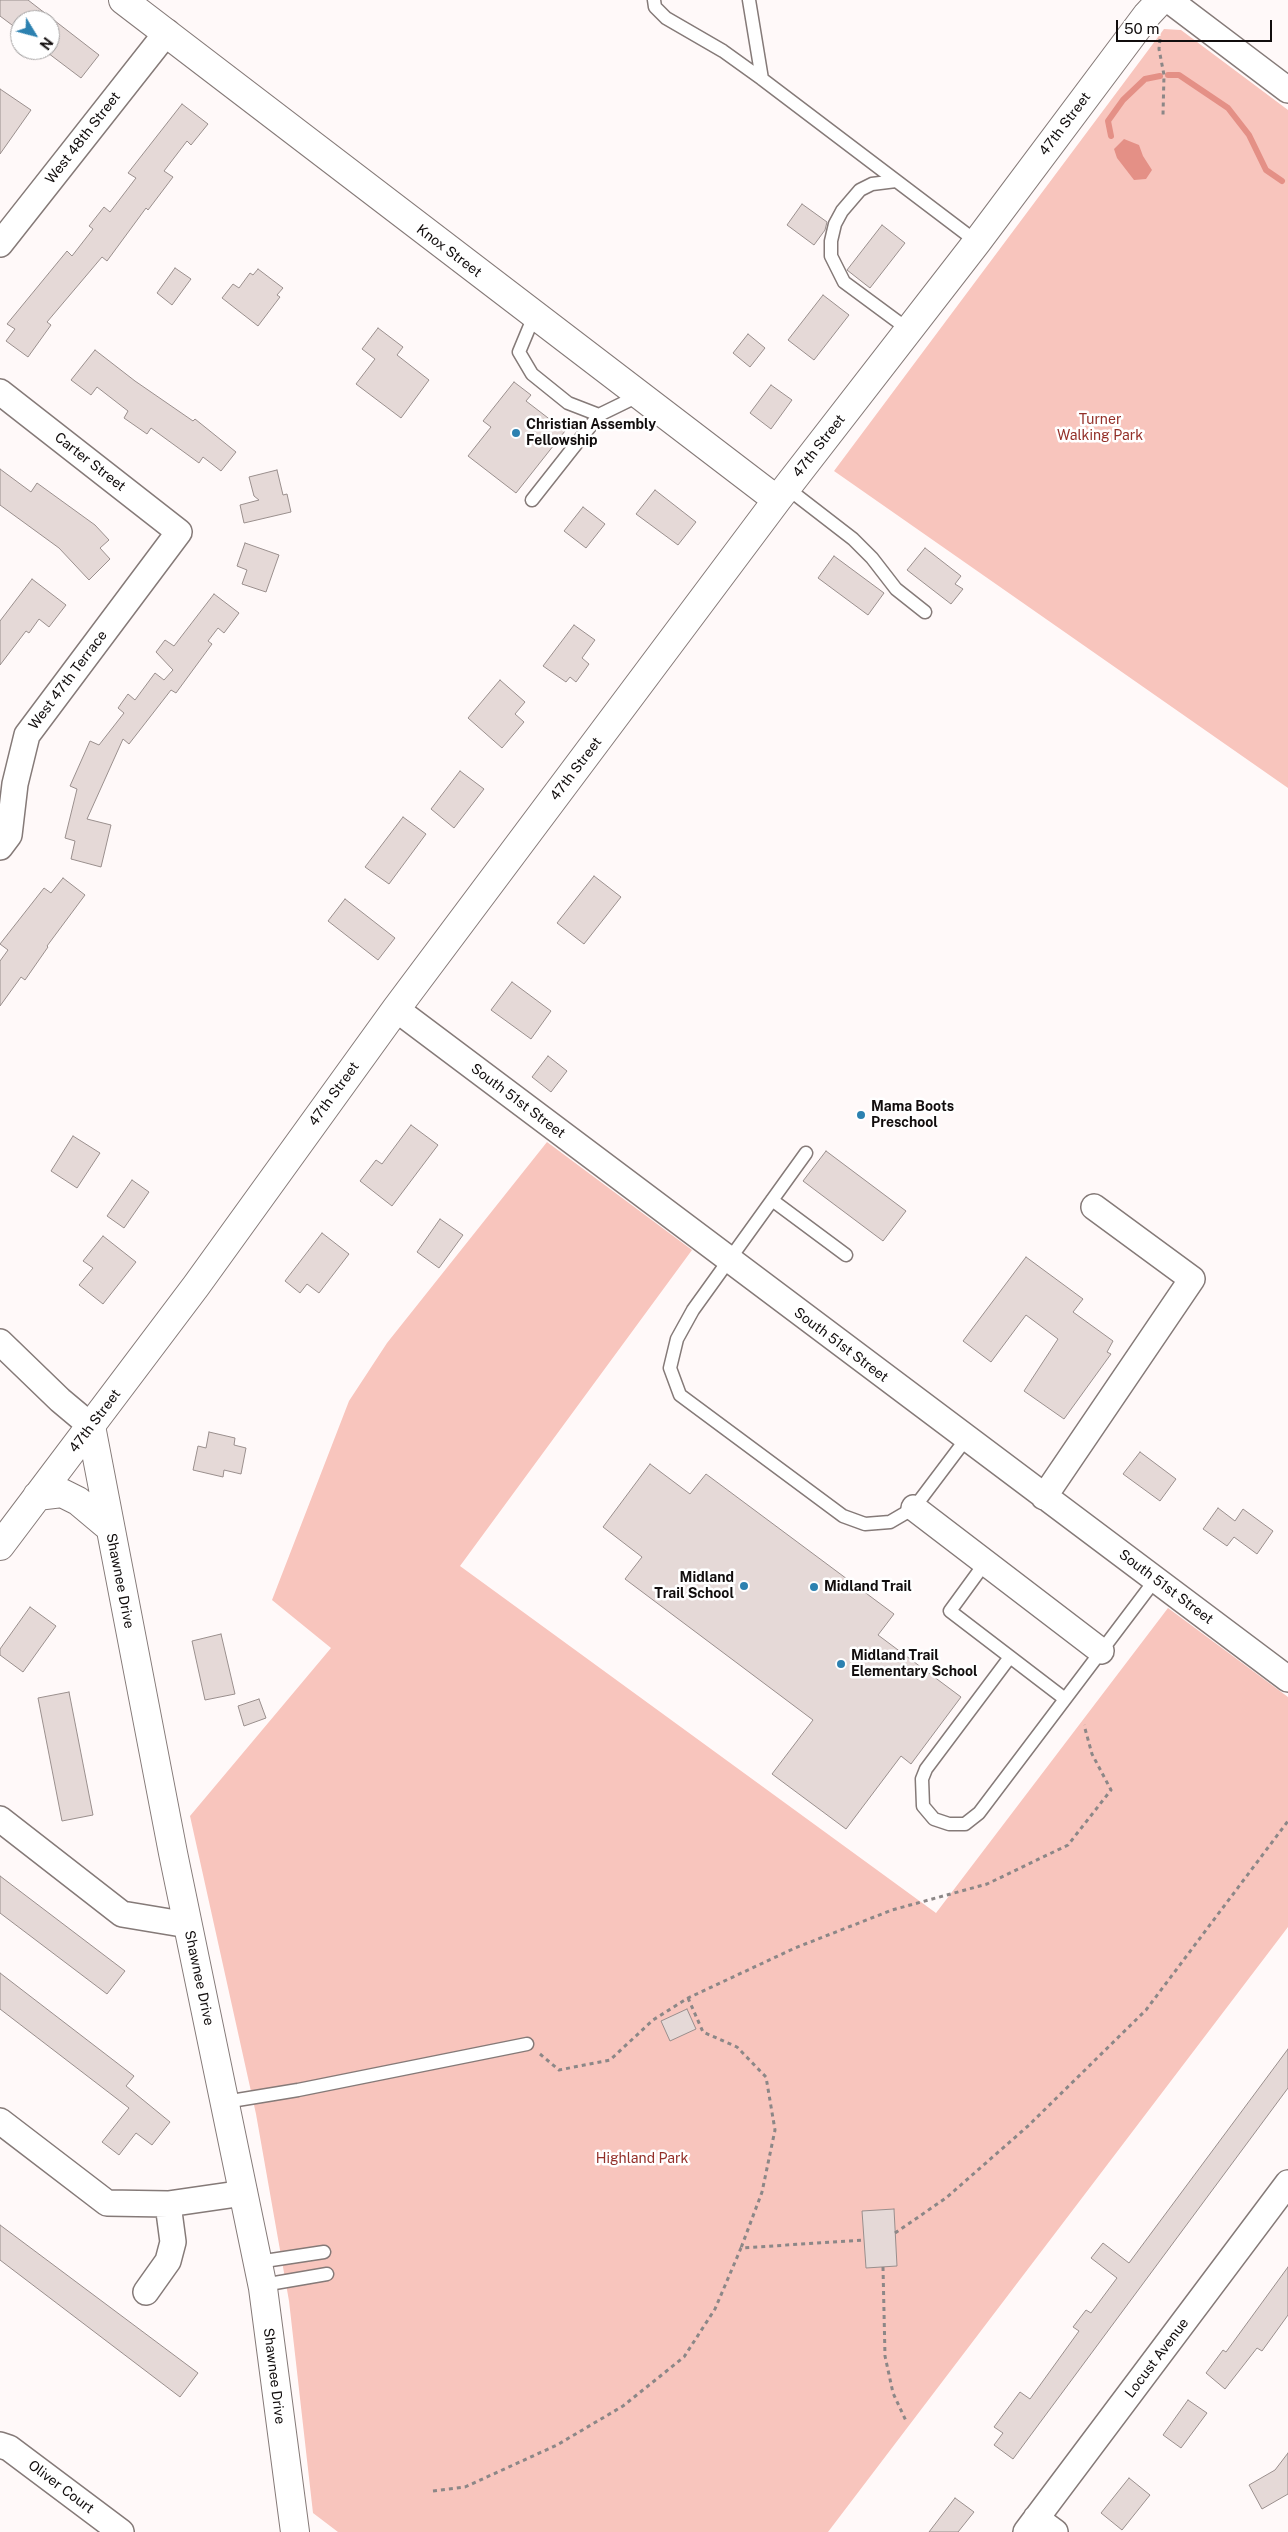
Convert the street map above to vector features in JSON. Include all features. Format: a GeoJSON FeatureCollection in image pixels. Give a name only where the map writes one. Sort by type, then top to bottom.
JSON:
{"type":"FeatureCollection","features":[{"type":"Feature","properties":{"kind":"main road","name":"Knox Street"},"geometry":{"type":"LineString","coordinates":[[123,0],[534,316],[640,395],[782,494]]}},
{"type":"Feature","properties":{"kind":"main road","name":"47th Street"},"geometry":{"type":"LineString","coordinates":[[0,1546],[196,1286],[396,1009],[782,494],[977,242],[1147,15],[1161,0]]}},
{"type":"Feature","properties":{"kind":"main road","name":"Shawnee Drive"},"geometry":{"type":"LineString","coordinates":[[91,1426],[109,1527],[188,1925],[260,2274],[294,2532]]}},
{"type":"Feature","properties":{"kind":"main road"},"geometry":{"type":"LineString","coordinates":[[37,1496],[62,1493],[78,1500],[109,1527]]}},
{"type":"Feature","properties":{"kind":"street"},"geometry":{"type":"LineString","coordinates":[[1169,0],[1288,90]]}},
{"type":"Feature","properties":{"kind":"street","name":"West 48th Street"},"geometry":{"type":"LineString","coordinates":[[0,244],[167,32]]}},
{"type":"Feature","properties":{"kind":"street","name":"Carter Street"},"geometry":{"type":"LineString","coordinates":[[0,392],[179,532]]}},
{"type":"Feature","properties":{"kind":"street","name":"West 47th Terrace"},"geometry":{"type":"LineString","coordinates":[[0,847],[9,835],[15,784],[27,735],[179,532]]}},
{"type":"Feature","properties":{"kind":"street","name":"South 51st Street"},"geometry":{"type":"LineString","coordinates":[[396,1009],[1288,1679]]}},
{"type":"Feature","properties":{"kind":"street"},"geometry":{"type":"LineString","coordinates":[[1044,1497],[1192,1279],[1094,1206]]}},
{"type":"Feature","properties":{"kind":"street"},"geometry":{"type":"LineString","coordinates":[[0,1342],[60,1400],[91,1426]]}},
{"type":"Feature","properties":{"kind":"street"},"geometry":{"type":"LineString","coordinates":[[914,1508],[1101,1651]]}},
{"type":"Feature","properties":{"kind":"street"},"geometry":{"type":"LineString","coordinates":[[0,1819],[122,1914],[188,1925]]}},
{"type":"Feature","properties":{"kind":"street"},"geometry":{"type":"LineString","coordinates":[[0,2121],[107,2202],[168,2204],[244,2193]]}},
{"type":"Feature","properties":{"kind":"street","name":"Locust Avenue"},"geometry":{"type":"LineString","coordinates":[[1039,2527],[1288,2183]]}},
{"type":"Feature","properties":{"kind":"street"},"geometry":{"type":"LineString","coordinates":[[146,2292],[168,2261],[172,2242],[168,2204]]}},
{"type":"Feature","properties":{"kind":"street","name":"Oliver Court"},"geometry":{"type":"LineString","coordinates":[[0,2445],[9,2448],[121,2532]]}},
{"type":"Feature","properties":{"kind":"lane"},"geometry":{"type":"LineString","coordinates":[[654,0],[655,7],[666,18],[723,52],[762,79],[977,242]]}},
{"type":"Feature","properties":{"kind":"lane"},"geometry":{"type":"LineString","coordinates":[[749,0],[762,79]]}},
{"type":"Feature","properties":{"kind":"lane"},"geometry":{"type":"LineString","coordinates":[[896,181],[872,184],[860,190],[842,211],[835,224],[830,241],[832,256],[844,282],[909,330]]}},
{"type":"Feature","properties":{"kind":"lane"},"geometry":{"type":"LineString","coordinates":[[534,316],[519,352],[532,374],[568,403],[599,415]]}},
{"type":"Feature","properties":{"kind":"lane"},"geometry":{"type":"LineString","coordinates":[[532,500],[599,415],[640,395]]}},
{"type":"Feature","properties":{"kind":"lane"},"geometry":{"type":"LineString","coordinates":[[782,494],[853,539],[872,558],[896,589],[924,612]]}},
{"type":"Feature","properties":{"kind":"lane"},"geometry":{"type":"LineString","coordinates":[[806,1153],[693,1310],[677,1339],[670,1368],[680,1395],[843,1516],[865,1524],[890,1522],[914,1508],[966,1439]]}},
{"type":"Feature","properties":{"kind":"lane"},"geometry":{"type":"LineString","coordinates":[[772,1200],[846,1255]]}},
{"type":"Feature","properties":{"kind":"lane"},"geometry":{"type":"LineString","coordinates":[[985,1563],[950,1611],[1065,1698]]}},
{"type":"Feature","properties":{"kind":"lane"},"geometry":{"type":"LineString","coordinates":[[1010,1657],[926,1769],[922,1779],[923,1806],[934,1819],[949,1824],[965,1824],[979,1813],[1155,1580]]}},
{"type":"Feature","properties":{"kind":"lane"},"geometry":{"type":"LineString","coordinates":[[225,2102],[298,2090],[528,2044]]}},
{"type":"Feature","properties":{"kind":"lane"},"geometry":{"type":"LineString","coordinates":[[260,2274],[324,2252]]}},
{"type":"Feature","properties":{"kind":"lane"},"geometry":{"type":"LineString","coordinates":[[260,2274],[327,2274]]}},
{"type":"Feature","properties":{"kind":"path"},"geometry":{"type":"LineString","coordinates":[[1160,34],[1159,49],[1164,78],[1163,115]]}},
{"type":"Feature","properties":{"kind":"path"},"geometry":{"type":"LineString","coordinates":[[528,2044],[559,2070],[610,2060],[653,2020],[688,1998],[795,1948],[892,1910],[987,1884],[1068,1845],[1110,1790],[1092,1754],[1084,1725]]}},
{"type":"Feature","properties":{"kind":"path"},"geometry":{"type":"LineString","coordinates":[[895,2233],[946,2198],[1020,2133],[1146,2010],[1288,1821]]}},
{"type":"Feature","properties":{"kind":"path"},"geometry":{"type":"LineString","coordinates":[[433,2491],[465,2487],[557,2445],[623,2406],[684,2357],[714,2309],[741,2248],[762,2192],[775,2130],[766,2077],[737,2047],[703,2032],[688,1998]]}},
{"type":"Feature","properties":{"kind":"path"},"geometry":{"type":"LineString","coordinates":[[741,2248],[864,2240]]}},
{"type":"Feature","properties":{"kind":"path"},"geometry":{"type":"LineString","coordinates":[[883,2267],[885,2356],[893,2393],[908,2423]]}},
{"type":"Feature","properties":{"kind":"green space","name":"Turner Walking Park"},"geometry":{"type":"Polygon","coordinates":[[[1164,29],[1181,30],[1288,110],[1288,788],[834,471],[1164,29]]]}},
{"type":"Feature","properties":{"kind":"green space","name":"Highland Park"},"geometry":{"type":"Polygon","coordinates":[[[547,1142],[692,1250],[460,1566],[936,1913],[1168,1608],[1288,1697],[1288,1927],[828,2532],[338,2532],[313,2513],[289,2301],[256,2114],[190,1816],[331,1648],[272,1600],[349,1401],[387,1343],[547,1142]]]}},
{"type":"Feature","properties":{"kind":"shaded area"},"geometry":{"type":"Polygon","coordinates":[[[1124,139],[1139,145],[1143,156],[1152,170],[1146,179],[1134,180],[1117,158],[1114,149],[1124,139]]]}},
{"type":"Feature","properties":{"kind":"building"},"geometry":{"type":"Polygon","coordinates":[[[0,0],[28,0],[41,10],[10,10],[10,24],[0,16],[0,0]]]}},
{"type":"Feature","properties":{"kind":"building"},"geometry":{"type":"Polygon","coordinates":[[[60,25],[99,55],[81,78],[57,60],[60,60],[60,25]]]}},
{"type":"Feature","properties":{"kind":"building"},"geometry":{"type":"Polygon","coordinates":[[[0,89],[31,110],[0,154],[0,89]]]}},
{"type":"Feature","properties":{"kind":"building"},"geometry":{"type":"Polygon","coordinates":[[[182,104],[208,124],[191,145],[187,141],[164,171],[173,177],[148,210],[146,208],[107,261],[102,257],[47,322],[51,325],[28,357],[6,341],[15,329],[7,324],[67,251],[72,256],[93,229],[89,226],[104,207],[110,212],[136,178],[128,173],[182,104]]]}},
{"type":"Feature","properties":{"kind":"building"},"geometry":{"type":"Polygon","coordinates":[[[802,204],[827,222],[825,230],[814,245],[787,225],[802,204]]]}},
{"type":"Feature","properties":{"kind":"building"},"geometry":{"type":"Polygon","coordinates":[[[882,225],[905,243],[870,288],[847,270],[882,225]]]}},
{"type":"Feature","properties":{"kind":"building"},"geometry":{"type":"Polygon","coordinates":[[[175,268],[191,279],[172,305],[157,293],[175,268]]]}},
{"type":"Feature","properties":{"kind":"building"},"geometry":{"type":"Polygon","coordinates":[[[258,269],[283,288],[277,295],[280,297],[258,326],[222,298],[233,284],[239,288],[250,273],[253,275],[258,269]]]}},
{"type":"Feature","properties":{"kind":"building"},"geometry":{"type":"Polygon","coordinates":[[[823,295],[849,315],[814,360],[788,340],[823,295]]]}},
{"type":"Feature","properties":{"kind":"building"},"geometry":{"type":"Polygon","coordinates":[[[378,328],[403,347],[397,355],[429,380],[401,418],[356,384],[375,359],[362,349],[378,328]]]}},
{"type":"Feature","properties":{"kind":"building"},"geometry":{"type":"Polygon","coordinates":[[[748,334],[765,348],[750,367],[733,353],[748,334]]]}},
{"type":"Feature","properties":{"kind":"building"},"geometry":{"type":"Polygon","coordinates":[[[95,350],[135,381],[193,421],[195,419],[236,452],[221,471],[203,457],[199,463],[151,428],[147,434],[124,418],[128,411],[97,387],[91,395],[71,380],[95,350]]]}},
{"type":"Feature","properties":{"kind":"building","name":"Christian Assembly Fellowship"},"geometry":{"type":"Polygon","coordinates":[[[514,382],[531,395],[526,401],[565,431],[516,493],[468,456],[491,427],[483,421],[514,382]]]}},
{"type":"Feature","properties":{"kind":"building"},"geometry":{"type":"Polygon","coordinates":[[[771,385],[792,400],[771,429],[750,413],[771,385]]]}},
{"type":"Feature","properties":{"kind":"building"},"geometry":{"type":"Polygon","coordinates":[[[0,469],[31,492],[37,483],[95,525],[109,540],[100,548],[110,559],[89,580],[59,548],[0,505],[0,469]]]}},
{"type":"Feature","properties":{"kind":"building"},"geometry":{"type":"Polygon","coordinates":[[[277,470],[283,495],[287,494],[291,512],[244,523],[240,505],[259,500],[254,496],[249,477],[277,470]]]}},
{"type":"Feature","properties":{"kind":"building"},"geometry":{"type":"Polygon","coordinates":[[[655,490],[696,522],[678,545],[636,514],[655,490]]]}},
{"type":"Feature","properties":{"kind":"building"},"geometry":{"type":"Polygon","coordinates":[[[583,507],[605,524],[586,548],[564,531],[583,507]]]}},
{"type":"Feature","properties":{"kind":"building"},"geometry":{"type":"Polygon","coordinates":[[[245,543],[279,555],[266,592],[242,584],[247,570],[237,566],[245,543]]]}},
{"type":"Feature","properties":{"kind":"building"},"geometry":{"type":"Polygon","coordinates":[[[925,548],[961,576],[955,584],[963,589],[951,604],[907,570],[925,548]]]}},
{"type":"Feature","properties":{"kind":"building"},"geometry":{"type":"Polygon","coordinates":[[[834,556],[884,593],[868,615],[818,578],[834,556]]]}},
{"type":"Feature","properties":{"kind":"building"},"geometry":{"type":"Polygon","coordinates":[[[32,579],[66,605],[49,627],[39,619],[29,633],[26,631],[0,665],[0,621],[32,579]]]}},
{"type":"Feature","properties":{"kind":"building"},"geometry":{"type":"Polygon","coordinates":[[[214,594],[239,613],[224,633],[218,628],[208,641],[212,644],[176,693],[171,690],[129,744],[123,739],[87,819],[111,825],[101,867],[71,859],[75,841],[65,838],[77,789],[70,786],[90,741],[99,745],[124,713],[118,708],[128,694],[135,700],[155,673],[164,680],[173,670],[156,652],[165,640],[174,646],[214,594]]]}},
{"type":"Feature","properties":{"kind":"building"},"geometry":{"type":"Polygon","coordinates":[[[574,625],[595,640],[582,658],[589,664],[576,682],[570,677],[566,682],[543,666],[574,625]]]}},
{"type":"Feature","properties":{"kind":"building"},"geometry":{"type":"Polygon","coordinates":[[[500,680],[525,702],[515,714],[524,722],[502,748],[468,718],[500,680]]]}},
{"type":"Feature","properties":{"kind":"building"},"geometry":{"type":"Polygon","coordinates":[[[460,771],[484,789],[454,828],[431,809],[460,771]]]}},
{"type":"Feature","properties":{"kind":"building"},"geometry":{"type":"Polygon","coordinates":[[[403,817],[426,834],[389,884],[365,867],[403,817]]]}},
{"type":"Feature","properties":{"kind":"building"},"geometry":{"type":"Polygon","coordinates":[[[594,876],[621,897],[584,944],[557,923],[594,876]]]}},
{"type":"Feature","properties":{"kind":"building"},"geometry":{"type":"Polygon","coordinates":[[[63,878],[85,895],[47,946],[25,980],[21,977],[0,1006],[0,961],[8,950],[0,944],[44,888],[51,893],[63,878]]]}},
{"type":"Feature","properties":{"kind":"building"},"geometry":{"type":"Polygon","coordinates":[[[345,899],[395,938],[378,960],[328,921],[345,899]]]}},
{"type":"Feature","properties":{"kind":"building"},"geometry":{"type":"Polygon","coordinates":[[[512,982],[551,1011],[531,1039],[491,1010],[512,982]]]}},
{"type":"Feature","properties":{"kind":"building"},"geometry":{"type":"Polygon","coordinates":[[[548,1056],[567,1071],[551,1092],[532,1077],[548,1056]]]}},
{"type":"Feature","properties":{"kind":"building"},"geometry":{"type":"Polygon","coordinates":[[[411,1125],[438,1145],[392,1206],[360,1181],[376,1160],[382,1164],[411,1125]]]}},
{"type":"Feature","properties":{"kind":"building"},"geometry":{"type":"Polygon","coordinates":[[[73,1136],[100,1153],[77,1188],[51,1171],[73,1136]]]}},
{"type":"Feature","properties":{"kind":"building"},"geometry":{"type":"Polygon","coordinates":[[[826,1151],[906,1211],[883,1241],[803,1181],[826,1151]]]}},
{"type":"Feature","properties":{"kind":"building"},"geometry":{"type":"Polygon","coordinates":[[[132,1180],[149,1192],[124,1228],[107,1216],[132,1180]]]}},
{"type":"Feature","properties":{"kind":"building"},"geometry":{"type":"Polygon","coordinates":[[[440,1219],[463,1235],[439,1268],[417,1252],[440,1219]]]}},
{"type":"Feature","properties":{"kind":"building"},"geometry":{"type":"Polygon","coordinates":[[[322,1233],[349,1254],[319,1293],[307,1284],[300,1293],[285,1281],[322,1233]]]}},
{"type":"Feature","properties":{"kind":"building"},"geometry":{"type":"Polygon","coordinates":[[[103,1236],[136,1262],[103,1304],[79,1285],[93,1268],[83,1261],[103,1236]]]}},
{"type":"Feature","properties":{"kind":"building"},"geometry":{"type":"Polygon","coordinates":[[[1026,1257],[1083,1299],[1073,1312],[1113,1341],[1107,1352],[1111,1354],[1064,1419],[1024,1391],[1058,1339],[1026,1315],[991,1362],[963,1341],[1026,1257]]]}},
{"type":"Feature","properties":{"kind":"building"},"geometry":{"type":"Polygon","coordinates":[[[209,1432],[235,1438],[234,1445],[246,1448],[241,1474],[224,1470],[223,1477],[193,1470],[198,1446],[206,1448],[209,1432]]]}},
{"type":"Feature","properties":{"kind":"building"},"geometry":{"type":"Polygon","coordinates":[[[1140,1452],[1176,1479],[1160,1501],[1123,1474],[1140,1452]]]}},
{"type":"Feature","properties":{"kind":"building"},"geometry":{"type":"Polygon","coordinates":[[[650,1464],[690,1494],[706,1474],[894,1614],[878,1635],[961,1697],[911,1764],[901,1756],[846,1829],[772,1774],[813,1720],[625,1579],[642,1557],[603,1527],[650,1464]]]}},
{"type":"Feature","properties":{"kind":"building"},"geometry":{"type":"Polygon","coordinates":[[[1218,1508],[1235,1521],[1243,1509],[1273,1531],[1257,1554],[1234,1537],[1227,1546],[1203,1529],[1218,1508]]]}},
{"type":"Feature","properties":{"kind":"building"},"geometry":{"type":"Polygon","coordinates":[[[30,1607],[56,1626],[23,1672],[0,1655],[0,1649],[30,1607]]]}},
{"type":"Feature","properties":{"kind":"building"},"geometry":{"type":"Polygon","coordinates":[[[221,1634],[235,1694],[205,1700],[192,1641],[221,1634]]]}},
{"type":"Feature","properties":{"kind":"building"},"geometry":{"type":"Polygon","coordinates":[[[69,1692],[93,1815],[62,1821],[38,1698],[69,1692]]]}},
{"type":"Feature","properties":{"kind":"building"},"geometry":{"type":"Polygon","coordinates":[[[259,1699],[266,1718],[244,1726],[238,1706],[259,1699]]]}},
{"type":"Feature","properties":{"kind":"building"},"geometry":{"type":"Polygon","coordinates":[[[0,1876],[125,1971],[107,1994],[0,1913],[0,1876]]]}},
{"type":"Feature","properties":{"kind":"building"},"geometry":{"type":"Polygon","coordinates":[[[0,1973],[134,2076],[126,2086],[170,2122],[152,2145],[136,2133],[119,2155],[102,2142],[129,2108],[0,2009],[0,1973]]]}},
{"type":"Feature","properties":{"kind":"building"},"geometry":{"type":"Polygon","coordinates":[[[687,2009],[696,2029],[670,2041],[661,2021],[687,2009]]]}},
{"type":"Feature","properties":{"kind":"building"},"geometry":{"type":"Polygon","coordinates":[[[1288,2049],[1288,2088],[1013,2459],[994,2445],[1003,2433],[994,2427],[1020,2392],[1030,2399],[1079,2331],[1073,2327],[1086,2310],[1091,2313],[1117,2278],[1091,2258],[1103,2243],[1129,2263],[1288,2049]]]}},
{"type":"Feature","properties":{"kind":"building"},"geometry":{"type":"Polygon","coordinates":[[[894,2209],[897,2266],[866,2268],[862,2211],[894,2209]]]}},
{"type":"Feature","properties":{"kind":"building"},"geometry":{"type":"Polygon","coordinates":[[[0,2225],[198,2373],[180,2397],[0,2260],[0,2225]]]}},
{"type":"Feature","properties":{"kind":"building"},"geometry":{"type":"Polygon","coordinates":[[[1288,2267],[1288,2315],[1262,2351],[1257,2348],[1225,2389],[1206,2373],[1223,2350],[1226,2352],[1288,2267]]]}},
{"type":"Feature","properties":{"kind":"building"},"geometry":{"type":"Polygon","coordinates":[[[1188,2400],[1207,2413],[1181,2448],[1163,2435],[1188,2400]]]}},
{"type":"Feature","properties":{"kind":"building"},"geometry":{"type":"Polygon","coordinates":[[[1288,2453],[1288,2494],[1262,2509],[1249,2485],[1275,2470],[1288,2453]]]}},
{"type":"Feature","properties":{"kind":"building"},"geometry":{"type":"Polygon","coordinates":[[[1129,2478],[1150,2495],[1122,2530],[1101,2513],[1129,2478]]]}},
{"type":"Feature","properties":{"kind":"building"},"geometry":{"type":"Polygon","coordinates":[[[955,2498],[974,2512],[958,2532],[929,2532],[955,2498]]]}},
{"type":"Feature","properties":{"kind":"waterway"},"geometry":{"type":"LineString","coordinates":[[1168,75],[1179,75],[1228,108],[1249,135],[1266,170],[1282,181]]}},
{"type":"Feature","properties":{"kind":"waterway"},"geometry":{"type":"LineString","coordinates":[[1111,136],[1108,121],[1123,100],[1145,79],[1160,76]]}},
{"type":"Feature","properties":{"kind":"place","name":"Christian Assembly Fellowship"},"geometry":{"type":"Point","coordinates":[516,433]}},
{"type":"Feature","properties":{"kind":"place","name":"Mama Boots Preschool"},"geometry":{"type":"Point","coordinates":[861,1115]}},
{"type":"Feature","properties":{"kind":"place","name":"Midland Trail School"},"geometry":{"type":"Point","coordinates":[744,1586]}},
{"type":"Feature","properties":{"kind":"place","name":"Midland Trail"},"geometry":{"type":"Point","coordinates":[814,1587]}},
{"type":"Feature","properties":{"kind":"place","name":"Midland Trail Elementary School"},"geometry":{"type":"Point","coordinates":[841,1664]}}]}
